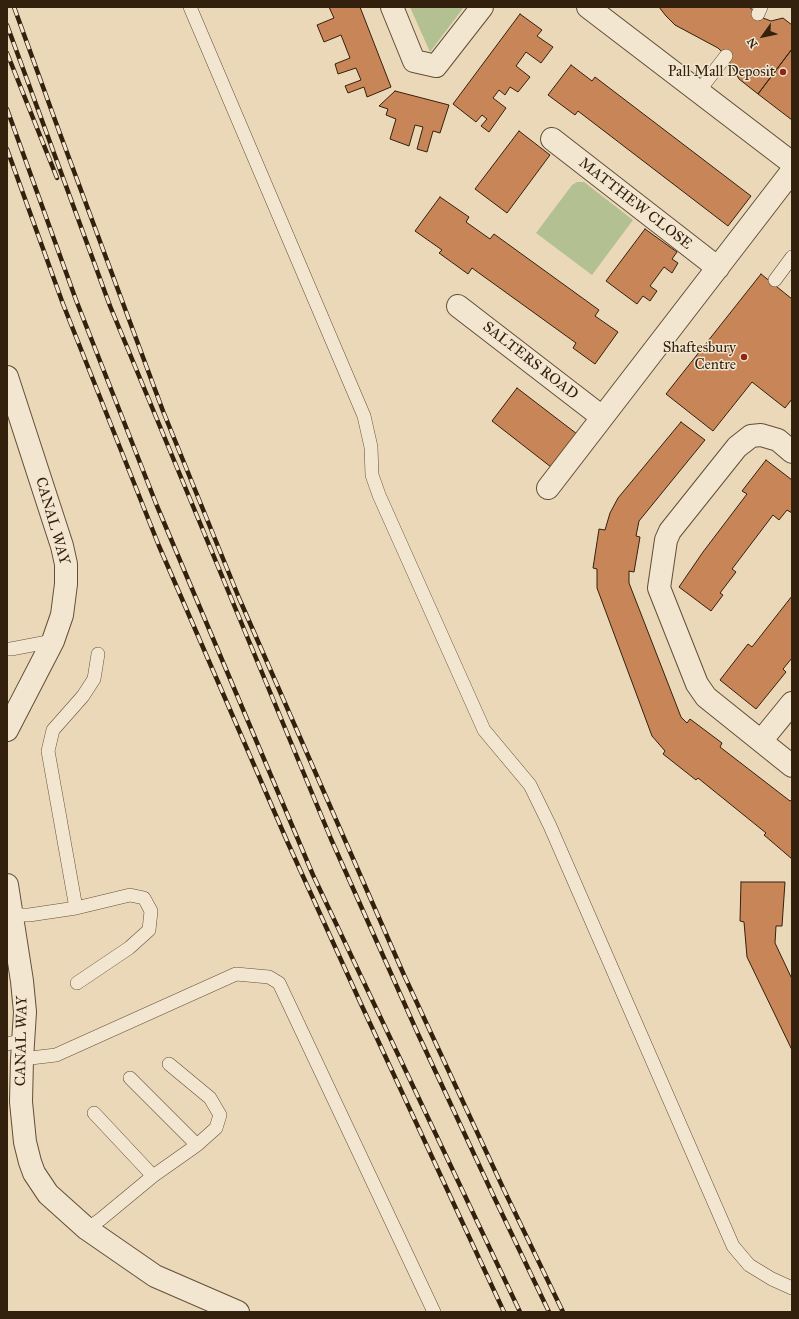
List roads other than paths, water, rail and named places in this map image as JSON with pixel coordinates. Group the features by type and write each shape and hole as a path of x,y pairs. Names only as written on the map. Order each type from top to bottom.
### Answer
{"street":[{"path":"392,7 414,61 436,66 482,7"},
{"path":"588,7 792,163"},
{"name":"MATTHEW CLOSE","path":"552,139 718,268"},
{"path":"548,488 792,171"},
{"name":"SALTERS ROAD","path":"458,306 602,417"},
{"name":"CANAL WAY","path":"7,377 62,546 66,564 66,584 62,615 53,641 8,726"},
{"path":"792,452 778,440 761,435 750,436 737,448 670,531 666,540 659,588 697,684 706,697 792,766"},
{"path":"761,741 792,703"},
{"name":"CANAL WAY","path":"7,885 22,981 25,1012 18,1047 21,1102 25,1142 34,1173 48,1194 87,1229 156,1276 238,1312"}],"lane":[{"path":"190,7 364,416 371,447 372,475 379,495 484,730 530,785 553,833 733,1246 749,1265 772,1279 792,1288"},
{"path":"699,91 726,56"},
{"path":"775,280 792,257"},
{"path":"7,649 53,641"},
{"path":"76,908 48,751 53,730 83,696 94,679 98,654"},
{"path":"12,915 29,915 76,908 130,896 144,898 151,911 149,930 129,948 77,983"},
{"path":"18,1047 56,1055 236,974 269,977 279,982 434,1312"},
{"path":"87,1229 153,1176 197,1145 216,1128 220,1115 210,1098 169,1064"},
{"path":"130,1078 197,1145"},
{"path":"94,1113 153,1176"}],"railway":[{"path":"14,7 163,411 239,598 404,975 504,1190 563,1312"},
{"path":"7,25 110,306 331,839 418,1034 549,1312"},
{"path":"7,53 57,178"},
{"path":"7,109 76,300 157,506 313,875 520,1312"},
{"path":"7,149 63,304 159,546 287,841 504,1312"}],"place":[{"name":"Pall Mall Deposit","path":"783,72"},
{"name":"Shaftesbury Centre","path":"744,357"}]}
